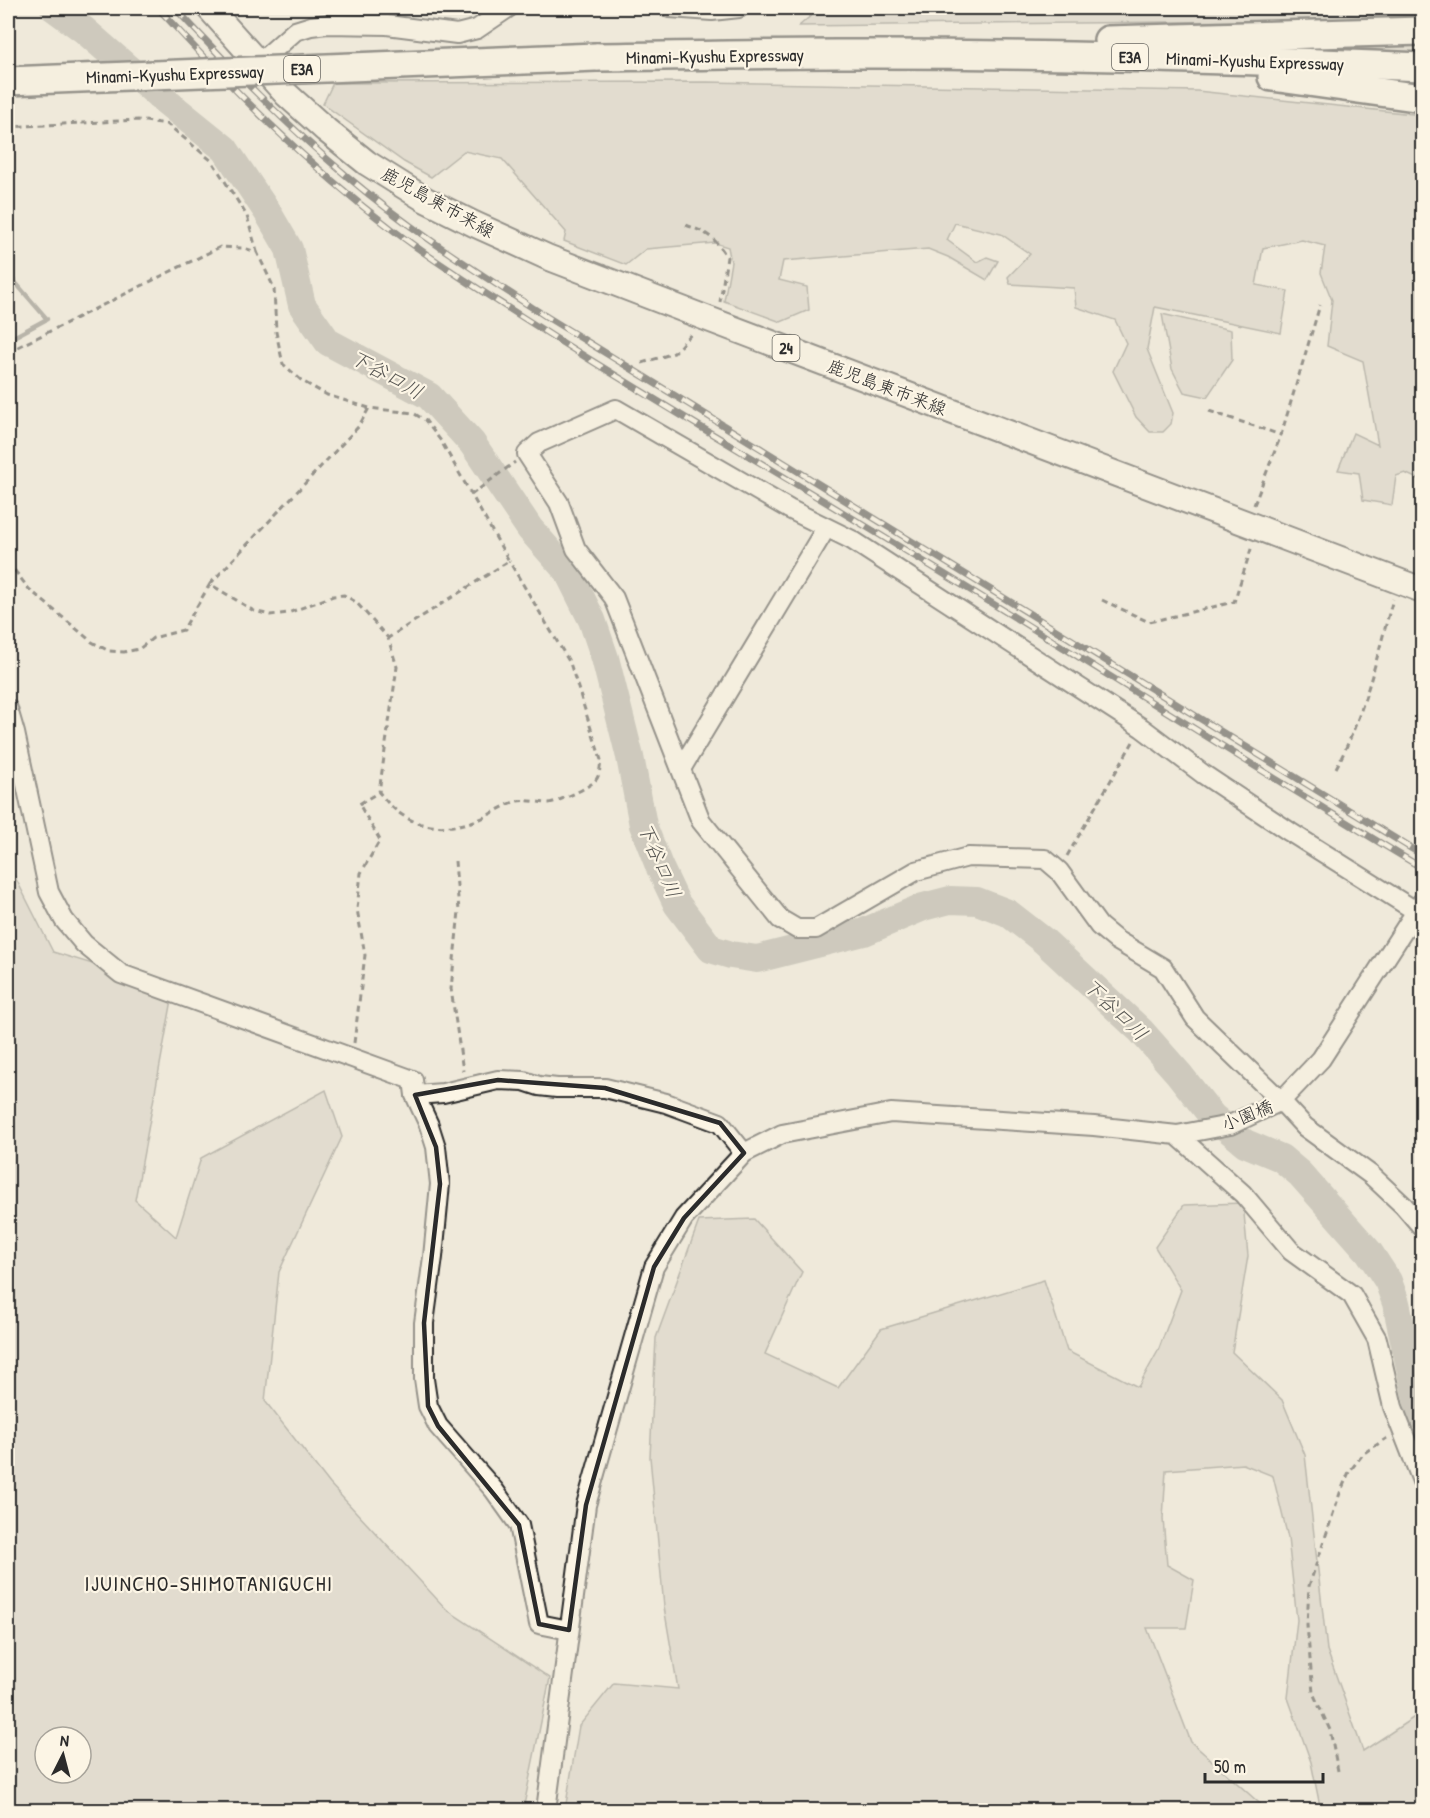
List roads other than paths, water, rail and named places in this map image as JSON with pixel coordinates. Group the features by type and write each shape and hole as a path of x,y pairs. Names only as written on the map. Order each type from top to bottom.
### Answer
{"highway":[{"path":"838,54 1162,38 1422,31"},
{"path":"838,54 973,66 1176,71 1264,76 1422,98"},
{"name":"Minami-Kyushu Expressway","path":"8,81 596,57 838,54 1153,57 1422,67"}],"main road":[{"name":"鹿児島東市来線","path":"209,8 286,94 367,163 426,200 474,224 547,256 709,319 1422,590"}],"street":[{"path":"258,64 296,32 311,26 387,25 457,34 477,29 508,8"},
{"path":"670,8 712,11 739,8"},
{"path":"1281,1101 1321,1059 1420,909 1203,774 1142,728 852,540 789,509 616,409 539,443 527,454 559,503 576,549 614,598 701,821 780,920 797,929 816,929 916,871 969,857 1045,860 1059,871 1099,926 1116,940 1163,968 1195,1018 1305,1127 1371,1175 1404,1206 1422,1227"},
{"path":"681,769 826,528"},
{"path":"8,709 49,892 64,921 84,944 120,974 413,1080 415,1095 436,1147 440,1184 424,1323 424,1379 428,1406 438,1426 494,1490 519,1525 539,1624 569,1630"},
{"path":"415,1095 443,1093 498,1080 524,1081 557,1088 605,1088 666,1103 720,1123 744,1153 684,1218 654,1268 586,1505 546,1810"},
{"name":"小園橋","path":"744,1153 782,1134 891,1113 1094,1126 1177,1135 1230,1125 1281,1101"},
{"path":"1177,1135 1243,1194 1291,1251 1352,1295 1377,1339 1393,1407 1422,1481"}],"waterway":[{"name":"下谷口川","path":"54,8 84,30 225,149 289,249 302,305 328,342 429,396 472,443 530,529 568,572 592,620 605,658 630,757 643,825 677,904 711,949 757,959 864,932 923,907 950,900 977,901 1008,913 1044,941 1141,1031 1212,1116 1245,1143 1281,1158 1300,1174 1369,1252 1388,1281 1396,1303 1422,1417"},
{"path":"8,274 47,319 8,340"}],"railway":[{"path":"158,8 241,96 300,152 361,205 434,259 603,367 1422,868"},
{"path":"175,8 259,95 325,157 396,215 445,250 547,317 1422,855"}],"district":[{"name":"IJUINCHO-SHIMOTANIGUCHI","path":"209,1583"}]}
